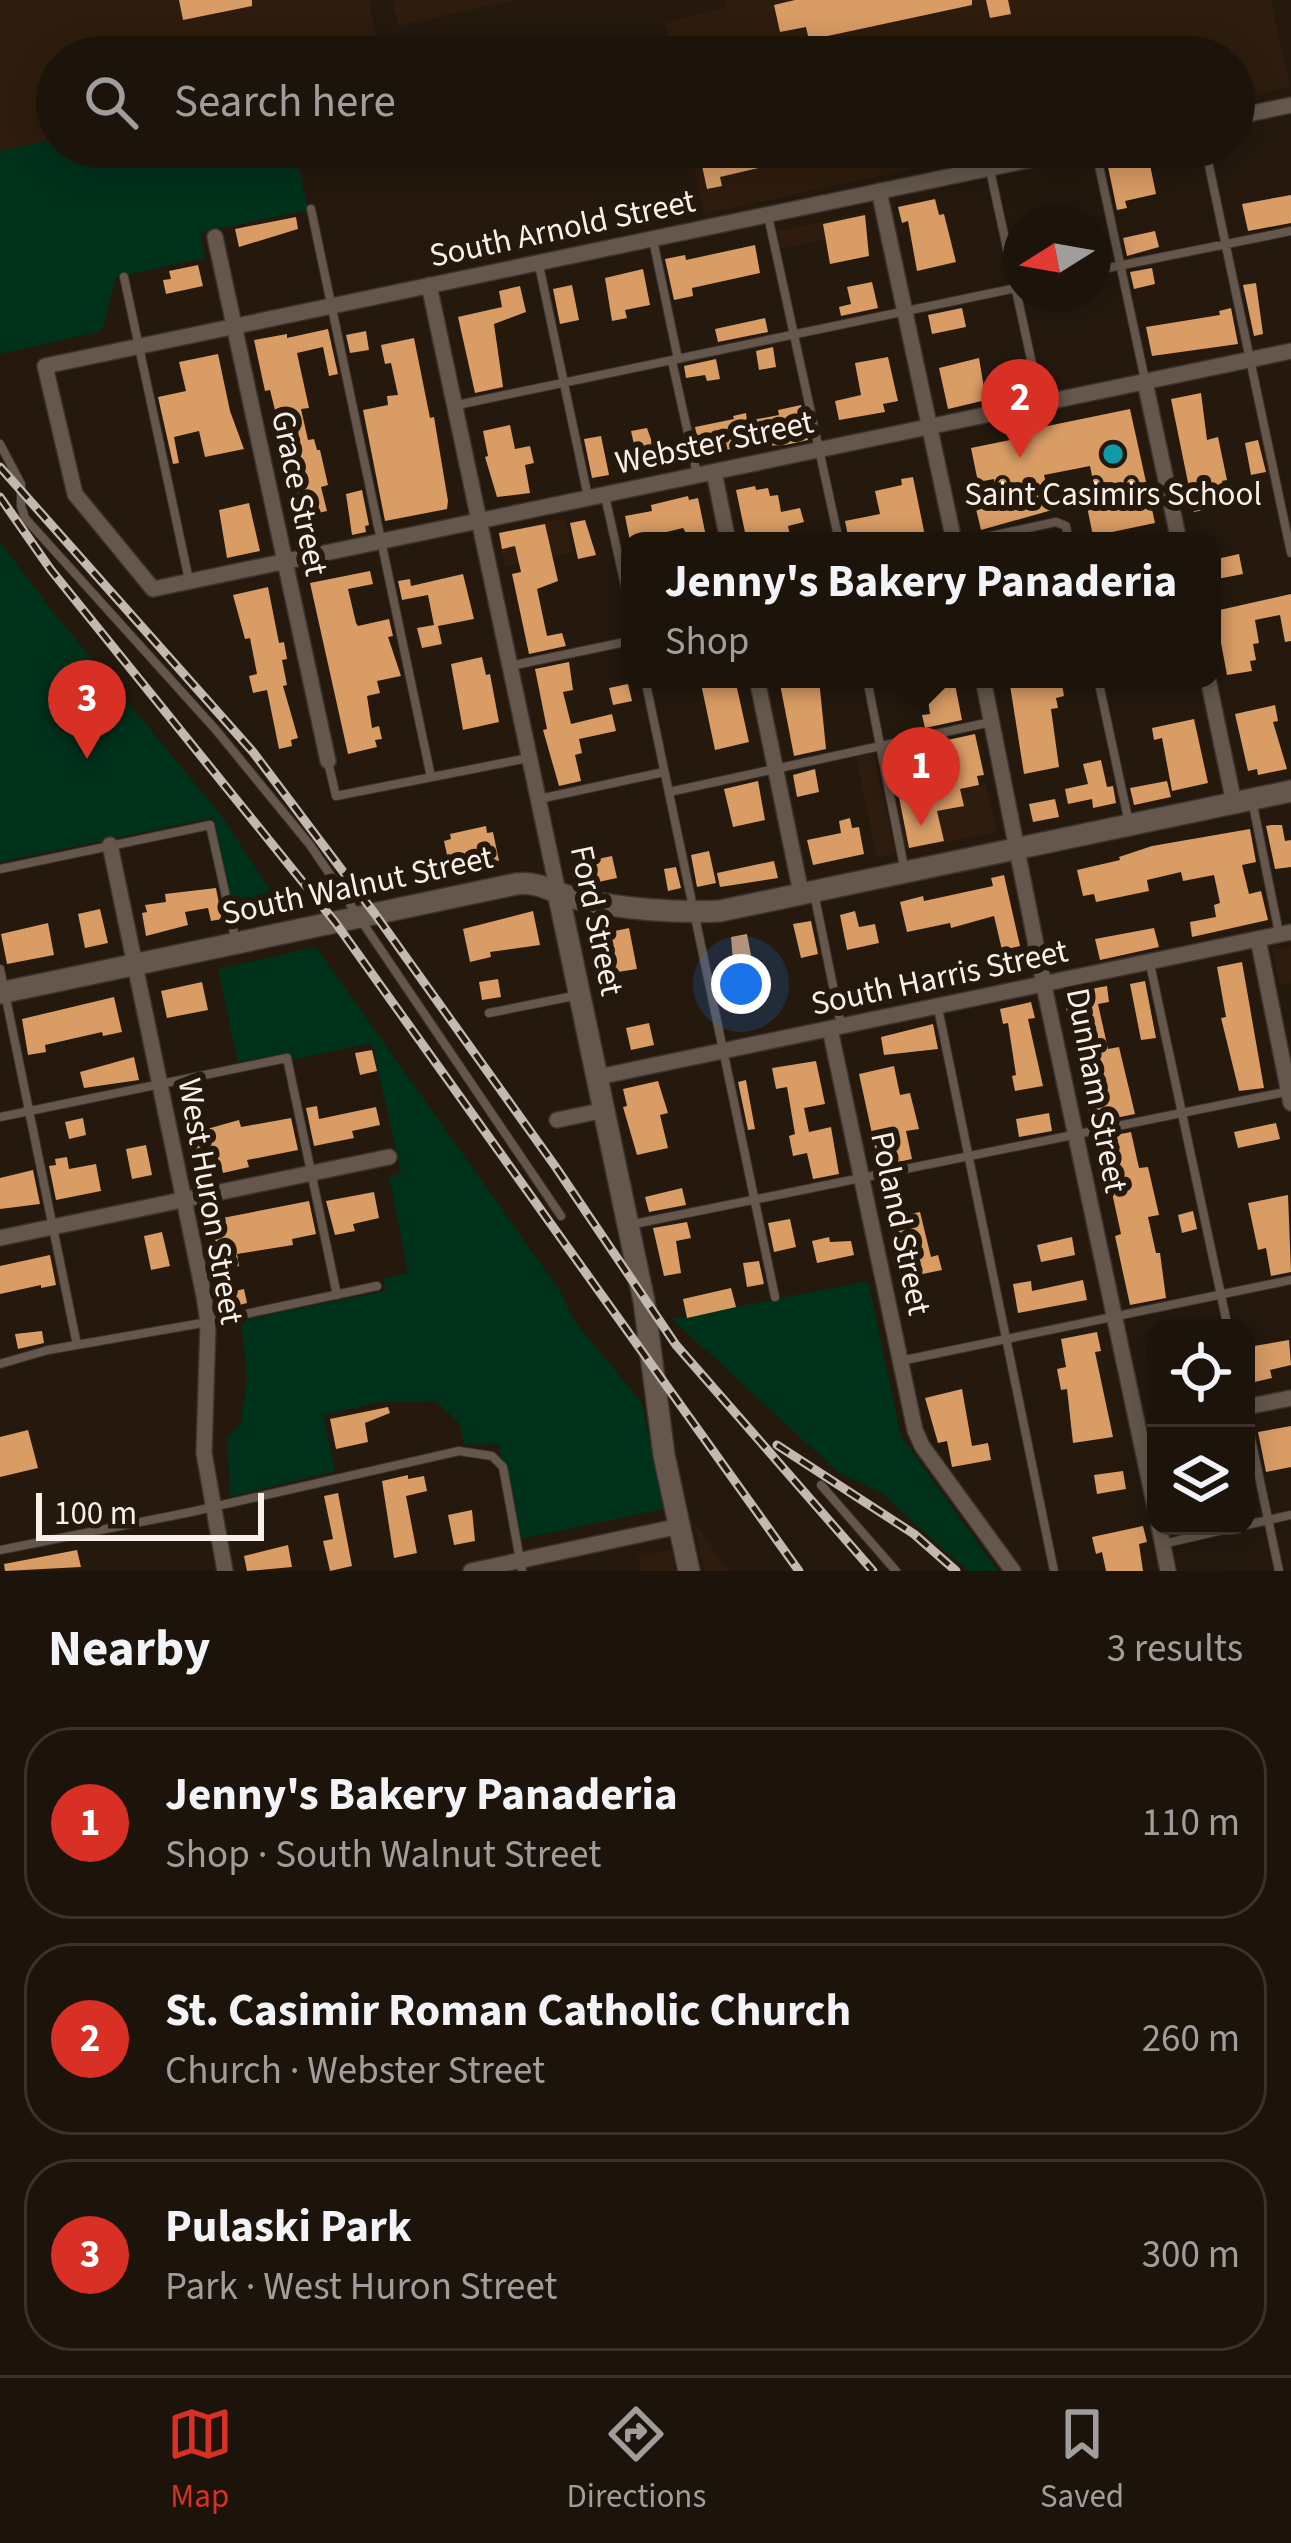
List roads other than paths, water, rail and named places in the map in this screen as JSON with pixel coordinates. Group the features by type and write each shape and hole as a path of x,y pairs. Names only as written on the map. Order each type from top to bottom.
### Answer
{"street":[{"path":"1255,113 1291,105"},
{"name":"South Arnold Street","path":"149,586 75,494 45,366 989,168"},
{"path":"879,191 952,532"},
{"name":"Grace Street","path":"215,237 328,761"},
{"name":"Ford Street","path":"429,285 644,1301 664,1455 689,1571"},
{"name":"Webster Street","path":"149,586 189,582 1291,351"},
{"path":"1145,382 1177,532"},
{"path":"706,474 725,532"},
{"path":"759,688 807,891"},
{"name":"Dunham Street","path":"985,688 1075,1135 1115,1317 1147,1428"},
{"path":"1211,688 1243,802"},
{"name":"South Walnut Street","path":"2,993 538,881 577,899 720,911 1291,791"},
{"name":"West Huron Street","path":"110,845 208,1322 204,1453 225,1571"},
{"name":"South Harris Street","path":"598,1077 1285,933"},
{"path":"1258,939 1290,1095"},
{"name":"Poland Street","path":"835,1028 861,1179 915,1430 1013,1571"},
{"path":"557,1120 605,1110"},
{"path":"0,1238 389,1157"},
{"path":"1255,1408 1291,1397"},
{"path":"471,1571 521,1566 680,1526"},
{"path":"1160,1535 1168,1571"}],"lane":[{"path":"989,168 1003,225"},
{"path":"1098,168 1145,382"},
{"path":"1210,168 1291,553"},
{"path":"311,209 431,777"},
{"path":"768,214 837,532"},
{"path":"1111,268 1291,231"},
{"path":"653,240 675,360 706,474"},
{"path":"539,263 565,382 621,577"},
{"path":"124,277 189,582"},
{"path":"455,406 1003,290"},
{"path":"1023,312 1040,404"},
{"path":"0,444 21,484 25,518 216,730 310,844 561,1216"},
{"path":"1009,532 1056,522 1066,526 1067,532"},
{"path":"510,666 621,643"},
{"path":"647,688 775,1298"},
{"path":"869,688 905,872"},
{"path":"1100,688 1129,825"},
{"path":"669,792 993,722"},
{"path":"328,761 336,796 530,758"},
{"path":"538,799 664,772"},
{"path":"1243,802 1285,933"},
{"path":"0,869 210,824 236,943"},
{"path":"807,891 835,1028"},
{"path":"1149,963 1226,1319"},
{"path":"0,968 77,1345"},
{"path":"489,1013 580,995"},
{"path":"938,1006 1054,1571"},
{"path":"0,1118 287,1058 338,1295"},
{"path":"628,1225 1180,1111 1290,1095"},
{"path":"900,1361 1291,1280"},
{"path":"0,1364 377,1286"},
{"path":"1249,1427 1279,1571"},
{"path":"0,1550 459,1450 481,1452 502,1467 521,1566"},
{"path":"821,1485 896,1571"},
{"path":"1255,1523 1291,1515"},
{"path":"1162,1544 1200,1535"}],"railway":[{"path":"0,467 253,752 555,1166 676,1345 873,1571"},
{"path":"0,497 51,570 335,922 799,1571"},
{"path":"777,1445 914,1534 956,1571"}],"place":[{"name":"Saint Casimirs School","path":"1113,454"},
{"name":"St. Casimir Roman Catholic Church","path":"1020,458"},
{"name":"Pulaski Park","path":"87,759"},
{"name":"Jenny's Bakery Panaderia","path":"921,826"}]}
